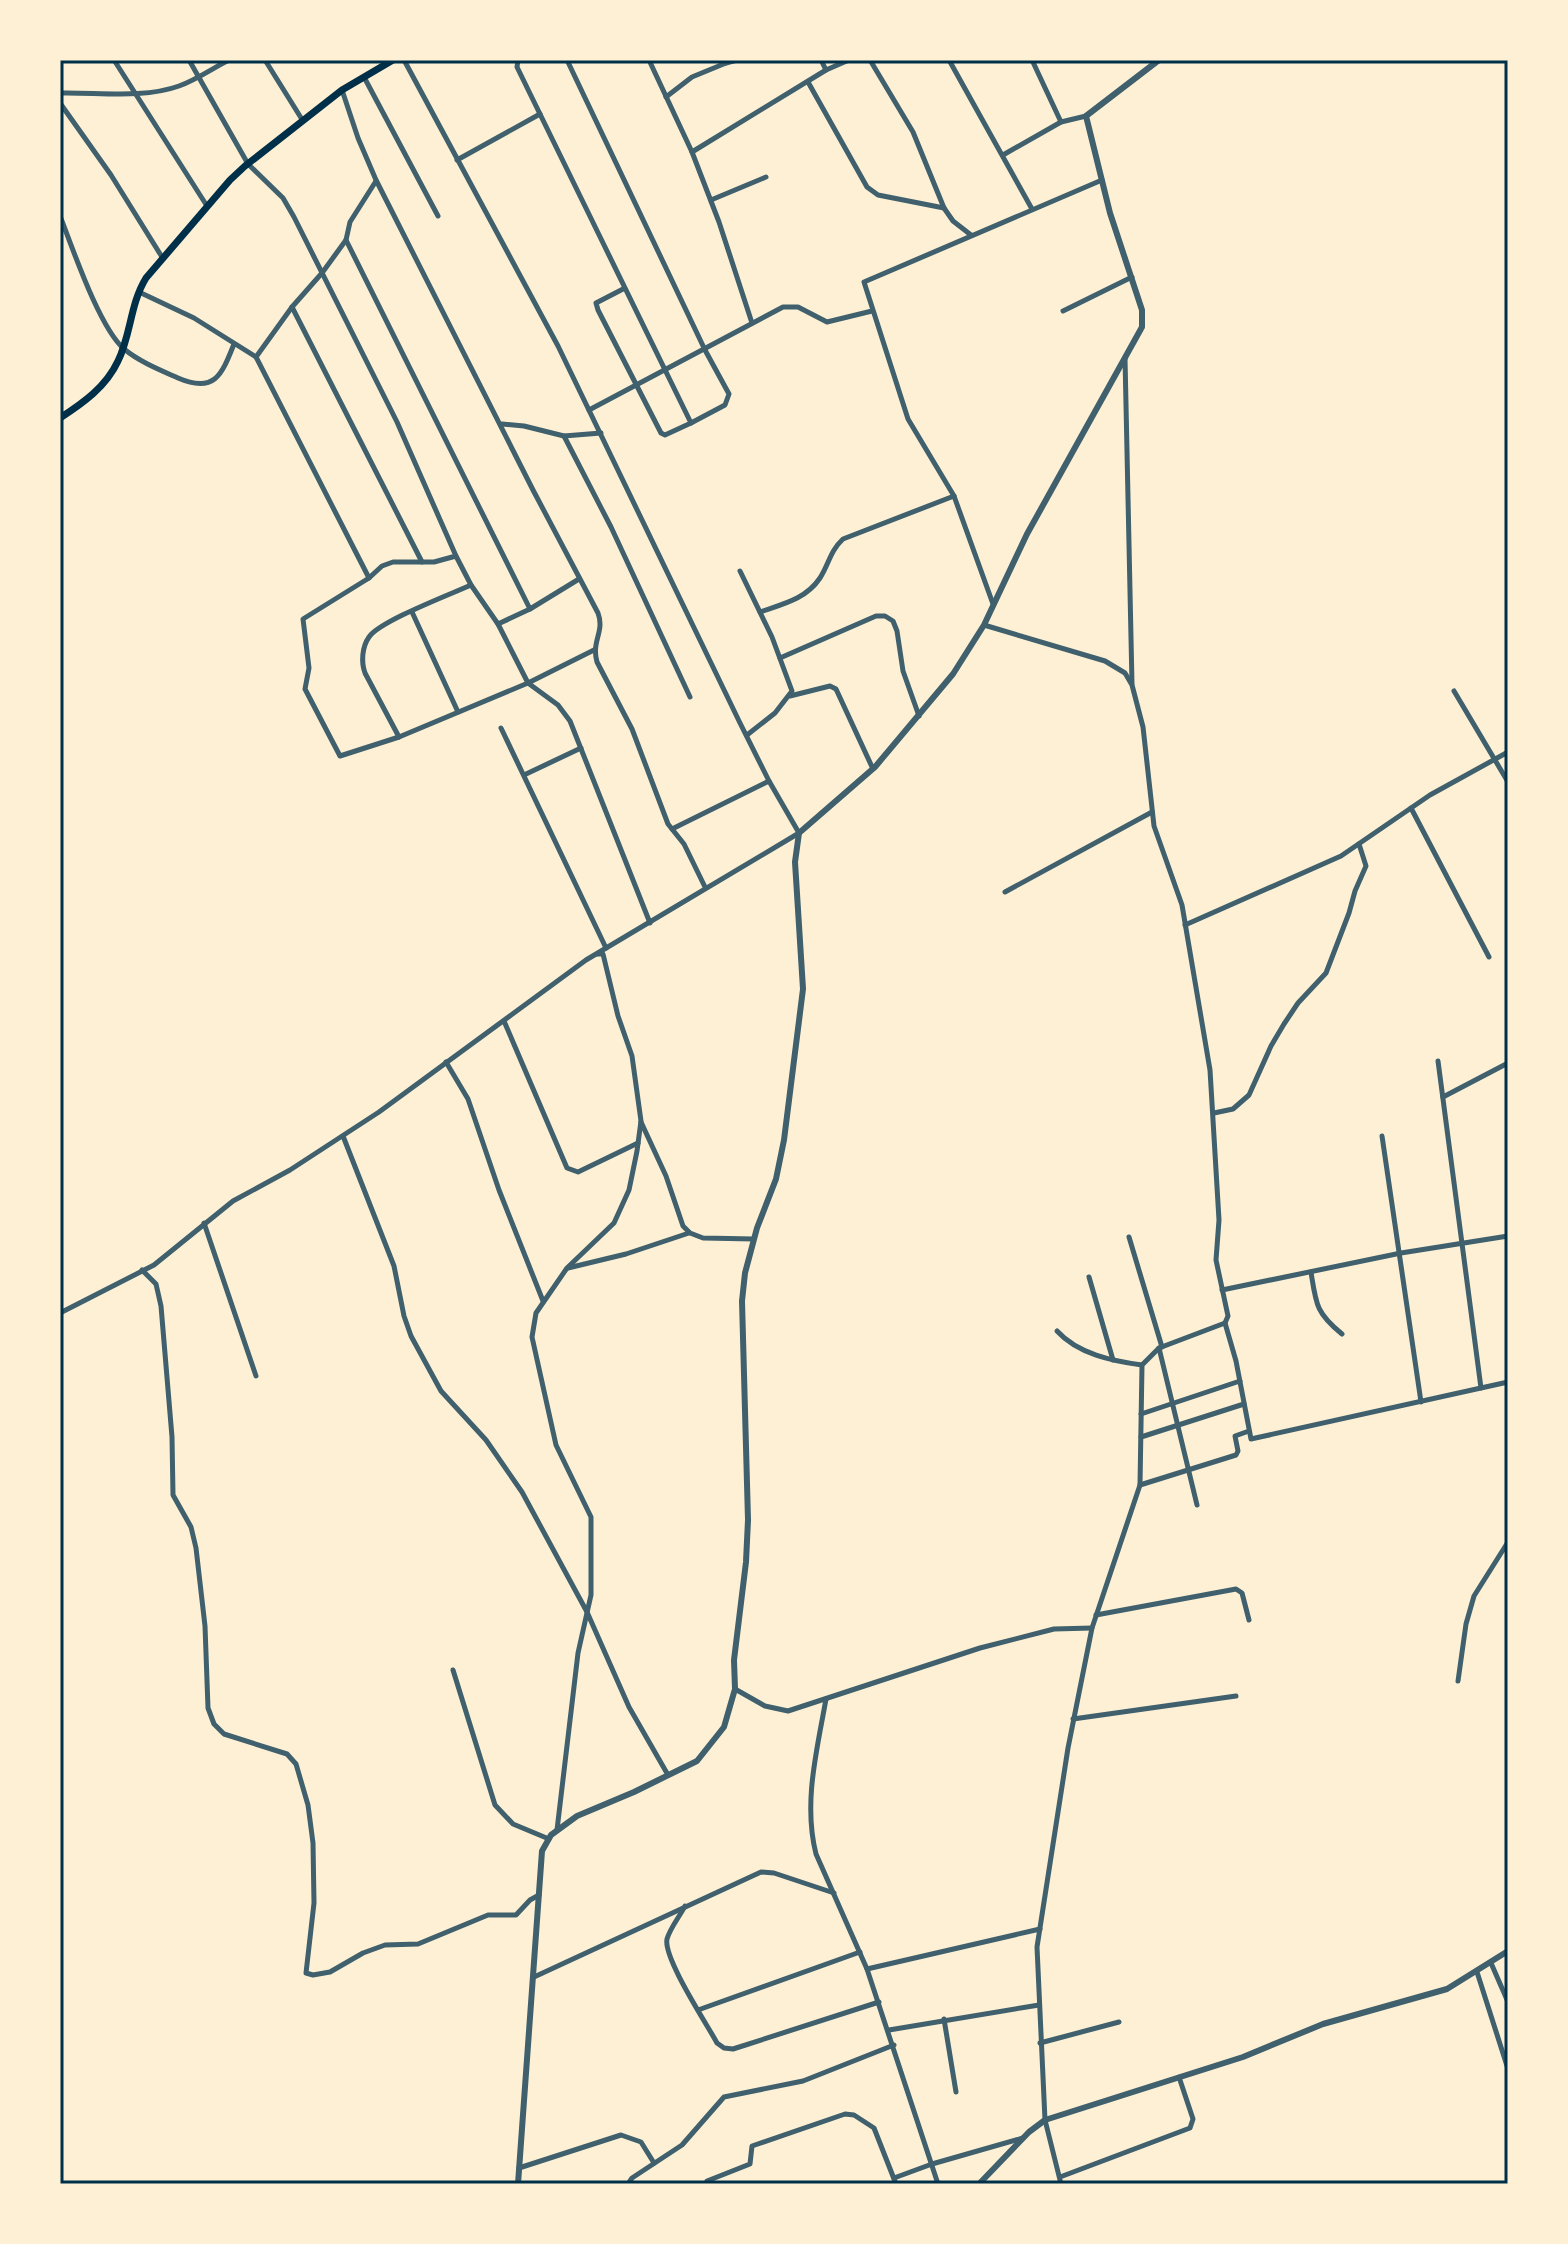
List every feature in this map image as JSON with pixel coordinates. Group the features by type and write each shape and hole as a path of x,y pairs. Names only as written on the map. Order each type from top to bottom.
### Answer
{"main road":[{"path":"60,418 98,390 119,359 138,291 162,257 207,206 248,164 342,90 393,60"}],"street":[{"path":"114,60 207,206"},
{"path":"189,60 248,164 283,198 397,422 471,585 498,624 528,683 566,713 650,923"},
{"path":"60,93 133,93 173,88 229,60"},
{"path":"265,60 303,121"},
{"path":"404,60 558,346 769,781 799,833 795,862 803,989 784,1140 776,1179 745,1273 742,1301 748,1520 734,1660 735,1689 724,1727 697,1761 577,1816 557,1830 542,1851 518,2184"},
{"path":"518,60 517,67 691,423"},
{"path":"567,60 729,394 725,405 665,435 661,433 596,303 625,288"},
{"path":"649,60 711,200 752,323"},
{"path":"666,97 692,77 737,60"},
{"path":"821,60 826,70"},
{"path":"692,152 826,70 849,60"},
{"path":"870,60 913,132 944,208 953,221 971,235"},
{"path":"949,60 1032,209"},
{"path":"1032,60 1061,122"},
{"path":"1003,155 1061,122 1086,116 1159,60"},
{"path":"364,77 438,216"},
{"path":"808,82 867,187 878,195 944,208"},
{"path":"342,90 376,180 602,623 594,650 632,729 672,829 684,844 705,887"},
{"path":"60,103 111,175 162,257"},
{"path":"457,160 540,114"},
{"path":"60,1313 154,1265 233,1201 343,1136 597,954 799,833 873,769 919,716 953,674 984,625 1027,534 1142,327 1142,310 1086,116"},
{"path":"711,200 766,177"},
{"path":"256,357 346,240 350,222 376,180"},
{"path":"994,605 954,496 908,419 864,287 867,280 1102,180"},
{"path":"60,216 105,322 122,347 161,371 199,385 219,377 234,344"},
{"path":"346,240 530,609"},
{"path":"1063,311 1132,277"},
{"path":"138,291 194,318 256,357 369,578"},
{"path":"292,307 422,563"},
{"path":"589,410 776,310 798,307 827,322 872,311"},
{"path":"1125,356 1132,685 1143,727 1152,812 1162,851 1182,905 1210,1070 1219,1220 1216,1260 1228,1316 1225,1323 1251,1439 1508,1382"},
{"path":"501,424 564,436 601,433"},
{"path":"564,436 611,527 690,697"},
{"path":"760,612 802,597 810,590 821,576 832,549 843,539 954,496"},
{"path":"456,556 422,563 393,562 382,566 369,578 303,619 309,668 305,689 340,756 399,737 528,683 594,650"},
{"path":"740,571 791,685 789,697"},
{"path":"498,624 530,609 579,579"},
{"path":"399,737 365,673 363,657 370,635 378,628 471,585"},
{"path":"412,612 458,712"},
{"path":"780,658 876,616 885,616 893,621 897,631 903,671 919,716"},
{"path":"984,625 1105,661 1125,673 1132,685"},
{"path":"747,735 768,720 789,697 830,686 836,689 873,769"},
{"path":"1454,691 1508,782"},
{"path":"501,728 606,948"},
{"path":"524,776 581,748"},
{"path":"1185,925 1341,856 1411,808 1508,752"},
{"path":"672,829 769,781"},
{"path":"1411,808 1489,957"},
{"path":"1005,892 1152,812"},
{"path":"1214,1113 1233,1109 1249,1095 1284,1024 1298,1003 1326,973 1366,866 1359,844"},
{"path":"557,1830 568,1726 591,1595 591,1517 556,1445 532,1337 536,1313 567,1268 614,1223 629,1190 641,1121 632,1056 618,1016 608,967 603,954 597,954"},
{"path":"504,1021 567,1168 578,1172 638,1143"},
{"path":"1438,1061 1481,1388"},
{"path":"446,1062 468,1099 499,1190 544,1302"},
{"path":"1443,1097 1508,1063"},
{"path":"641,1121 666,1176 683,1226 690,1233 703,1238 754,1239"},
{"path":"343,1136 394,1266 411,1336 441,1391 506,1465 587,1612 629,1707 668,1775"},
{"path":"1382,1136 1421,1402"},
{"path":"204,1223 256,1376"},
{"path":"567,1268 626,1254 690,1233"},
{"path":"1222,1290 1401,1253 1508,1236"},
{"path":"1129,1237 1161,1348 1197,1505"},
{"path":"142,1270 156,1284 161,1306 173,1449 173,1495 191,1527 196,1548 205,1626 208,1708 214,1724 224,1734 287,1754 296,1764 308,1805 313,1843 314,1903 306,1973 330,1972 363,1953 385,1945 418,1944 488,1915 516,1915 530,1900 541,1894"},
{"path":"1311,1272 1316,1306 1323,1318 1342,1334"},
{"path":"1089,1277 1113,1360"},
{"path":"1061,2184 1045,2120 1037,1947 1073,1719 1092,1628 1140,1485 1142,1365 1161,1348 1225,1323"},
{"path":"1057,1331 1078,1348 1113,1360 1142,1365"},
{"path":"1141,1414 1240,1381"},
{"path":"1141,1437 1244,1404"},
{"path":"1140,1485 1236,1455 1235,1436 1249,1431"},
{"path":"1458,1681 1466,1624 1474,1596 1508,1542"},
{"path":"1096,1615 1236,1589 1242,1593 1249,1620"},
{"path":"735,1689 765,1706 788,1711 980,1648 1054,1629 1092,1628"},
{"path":"453,1670 495,1805 513,1824 549,1839"},
{"path":"1073,1719 1236,1696"},
{"path":"826,1699 812,1779 811,1835 816,1854 867,1969 938,2184"},
{"path":"534,1977 761,1872 774,1873 834,1893"},
{"path":"686,1905 667,1937 667,1946 683,1985 717,2043 724,2048 733,2049 879,2002"},
{"path":"867,1969 1040,1929"},
{"path":"979,2184 1045,2120 1243,2057 1323,2024 1447,1989 1508,1951"},
{"path":"698,2010 860,1952"},
{"path":"1491,1963 1508,2002"},
{"path":"1477,1972 1508,2069"},
{"path":"889,2030 1039,2005"},
{"path":"944,2019 956,2092"},
{"path":"1040,2043 1119,2022"},
{"path":"628,2184 682,2145 724,2097 803,2081 894,2045"},
{"path":"1060,2177 1190,2128 1193,2119 1179,2076"},
{"path":"707,2181 750,2164 752,2146 845,2114 866,2121 874,2128 895,2181 932,2164 1024,2138"},
{"path":"519,2168 621,2135 641,2142 654,2163"}]}
